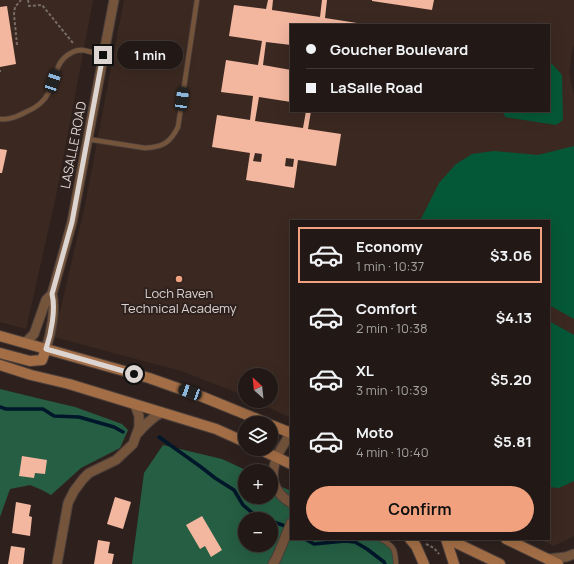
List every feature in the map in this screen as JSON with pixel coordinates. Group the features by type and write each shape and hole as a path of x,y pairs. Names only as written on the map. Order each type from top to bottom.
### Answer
{"main road":[{"path":"0,336 149,378 203,397 250,416"},
{"path":"0,353 33,361 42,360 46,349"},
{"path":"0,365 31,375 69,384 216,429 238,439"},
{"path":"278,428 290,433"},
{"path":"277,457 290,464"},
{"path":"411,540 416,546 424,564"},
{"path":"447,540 454,564"},
{"path":"449,540 500,564"},
{"path":"508,540 558,564"}],"street":[{"name":"LASALLE ROAD","path":"25,343 34,334 46,300 52,294 72,222 114,0"},
{"name":"LASALLE ROAD","path":"46,349 49,339 54,302 52,294"},
{"path":"57,564 68,503 74,491 89,473 116,460 132,444 139,427 139,416 134,405"},
{"path":"136,435 145,425 161,413"},
{"path":"290,435 277,457 273,474 276,488 284,499 290,502"},
{"path":"273,564 289,528"},
{"path":"547,559 566,557 574,554"}],"lane":[{"path":"87,139 145,148 165,144 173,137 178,127 197,0"},
{"path":"0,119 16,117 41,104 49,92 59,63 65,56 75,51 83,50 103,55"},
{"path":"384,540 392,545 395,552 396,564"}],"path":[{"path":"17,45 14,14 16,7 21,0"},
{"path":"28,0 29,6 42,5 74,44"},
{"path":"425,543 434,548 441,556"}],"shaded area":[{"path":"0,0 93,0 56,196 26,329 0,322"},
{"name":"Loch Raven Technical Academy","path":"124,0 574,0 574,44 569,74 574,95 574,536 554,546 542,540 550,540 550,220 290,220 290,418 270,408 278,408 278,368 238,368 238,394 181,371 54,337 85,205"}],"green space":[{"path":"550,63 552,64 562,75 563,120 556,125 505,117 503,112 550,112"},
{"path":"574,146 574,319 550,306 550,220 420,220 439,183 456,164 472,154 494,151 538,155"},
{"path":"550,322 574,335 574,481 559,488 550,487"},
{"path":"0,389 75,407 122,424 128,430 120,448 81,468 51,495 30,485 10,489 0,517"},
{"path":"163,445 222,459 238,466 238,504 278,504 278,485 290,491 290,540 386,540 399,564 132,564 144,473"}],"building":[{"path":"268,0 273,0 272,10 320,17 322,0 327,0 325,18 357,23 290,24 290,45 266,42 263,65 290,70 290,102 259,97 255,121 303,128 306,112 311,112 308,129 341,134 336,166 298,160 294,188 246,180 250,153 212,147 217,115 250,120 253,96 221,92 226,60 258,65 262,41 229,36 234,5 266,9","holes":["255,153 262,154 261,162 253,161","286,158 294,159 293,167 285,166"]},
{"path":"372,0 434,0 432,10"},
{"path":"7,6 16,64 0,67 0,7"},
{"path":"0,149 7,150 2,173 0,173"},
{"path":"22,456 47,460 45,474 35,473 34,478 19,476"},
{"path":"115,497 131,502 123,529 107,524"},
{"path":"16,502 31,505 29,516 32,517 30,536 12,533"},
{"path":"202,516 222,550 211,557 205,546 200,549 186,525"},
{"path":"98,540 110,542 108,553 114,554 112,564 94,564"},
{"path":"11,546 25,548 23,564 8,564"}],"waterway":[{"path":"0,407 6,409 43,409 54,416 79,417 114,427 123,432"},
{"path":"159,437 234,490 243,505 251,512"},
{"path":"278,524 288,529"},
{"path":"307,540 314,544 345,541 355,542 367,549 385,564"}],"place":[{"name":"Loch Raven Technical Academy","path":"179,279"}],"route":[{"path":"103,55 72,222 52,294 54,302 49,339 46,349 134,374"}]}
